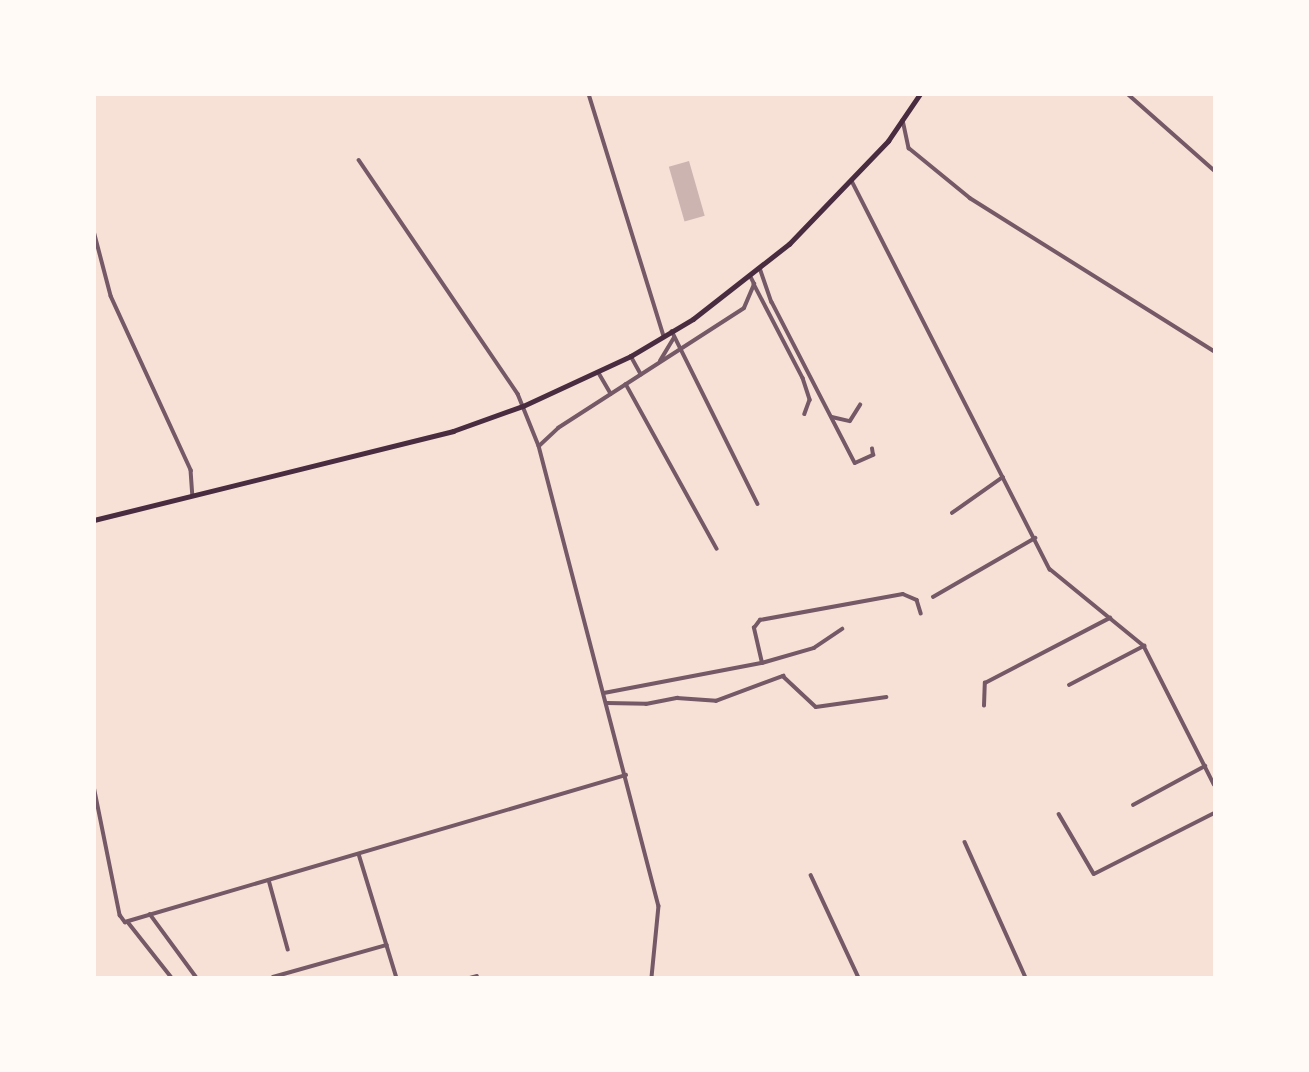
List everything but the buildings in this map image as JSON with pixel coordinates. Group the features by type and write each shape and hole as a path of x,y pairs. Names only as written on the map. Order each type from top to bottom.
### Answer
{"main road":[{"path":"94,520 453,430 523,407 631,356 664,337 760,268 852,181 903,120 920,94"}],"street":[{"path":"589,94 664,337"},
{"path":"1128,94 1214,170"},
{"path":"903,120 909,148 970,198 1214,351"},
{"path":"359,160 523,407 539,446 659,906 652,978"},
{"path":"852,181 1055,575 1144,646 1214,784"},
{"path":"94,231 111,296 191,470 193,496"},
{"path":"760,268 855,463 873,455 872,449"},
{"path":"750,276 803,378 810,400 805,414"},
{"path":"539,446 611,394 744,308 754,284"},
{"path":"672,331 758,504"},
{"path":"659,363 675,337"},
{"path":"631,356 641,374"},
{"path":"598,373 611,394"},
{"path":"626,384 717,549"},
{"path":"830,416 850,421 860,405"},
{"path":"952,513 1003,477"},
{"path":"933,597 1035,538"},
{"path":"762,663 754,628 760,620 903,594 917,600 920,613"},
{"path":"984,706 985,683 1110,618"},
{"path":"604,693 762,663 814,648 842,629"},
{"path":"1069,685 1144,646"},
{"path":"607,703 646,704 677,698 716,701 783,676 817,707 886,697"},
{"path":"1133,805 1205,766"},
{"path":"128,922 626,775"},
{"path":"94,786 120,915 172,978"},
{"path":"1059,814 1094,874 1214,813"},
{"path":"965,842 1026,978"},
{"path":"359,854 397,978"},
{"path":"811,875 859,978"},
{"path":"268,880 289,949"},
{"path":"150,914 197,978"},
{"path":"273,978 387,944"},
{"path":"470,978 477,976"}]}
